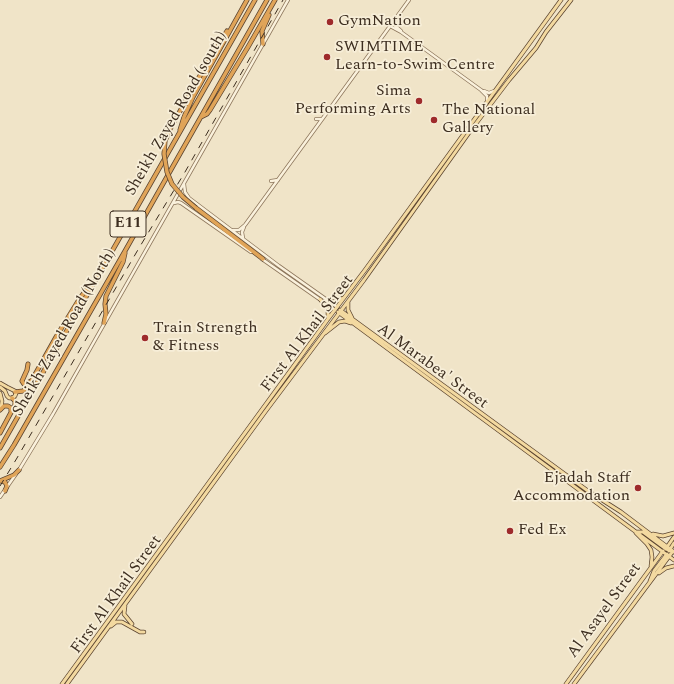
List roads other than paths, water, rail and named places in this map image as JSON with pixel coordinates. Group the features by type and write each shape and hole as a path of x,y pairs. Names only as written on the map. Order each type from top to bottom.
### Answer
{"highway":[{"path":"179,135 186,113 200,85 247,0"},
{"name":"Sheikh Zayed Road (south)","path":"0,448 255,0"},
{"name":"Sheikh Zayed Road (North)","path":"0,467 125,251 267,0"},
{"path":"200,118 210,110 276,0"},
{"path":"263,44 262,29 276,0"},
{"path":"233,24 222,38 170,129 165,141 164,154 167,172 172,184 183,197 263,260"},
{"path":"104,323 106,314 106,296 123,262 125,251"},
{"path":"15,392 25,390 28,387 80,298 95,282"},
{"path":"28,364 28,370 22,382 27,384 33,378"},
{"path":"0,433 15,404 15,400 12,398"},
{"path":"0,410 4,406 8,406 11,408 11,412"},
{"path":"0,481 14,475 19,470"},
{"path":"0,481 5,482 5,491"}],"main road":[{"name":"First Al Khail Street","path":"62,684 562,0"},
{"name":"First Al Khail Street","path":"67,684 471,131 509,80 536,48 570,0"},
{"path":"329,301 336,302 345,298"},
{"path":"320,299 328,311 328,319"},
{"path":"348,301 348,310 353,319"},
{"name":"Al Marabea' Street","path":"336,309 354,324 636,532 669,551"},
{"name":"Al Marabea' Street","path":"340,312 353,319 588,491 647,531 669,551 674,560"},
{"path":"324,334 339,322 345,321 354,324"},
{"path":"0,383 13,390 15,392 15,396 12,398 8,397 5,391 0,387"},
{"path":"0,393 2,401 0,410"},
{"path":"647,531 654,535 661,536 668,536 674,533"},
{"path":"636,532 651,550 652,560 649,570"},
{"name":"Al Asayel Street","path":"574,684 650,583 669,551 674,537"},
{"path":"669,551 674,543"},
{"name":"Al Asayel Street","path":"566,684 649,570 669,551"},
{"path":"650,583 661,571 674,566"},
{"path":"125,604 124,614 132,624"},
{"path":"107,630 115,623 122,622 140,632 144,632"}],"street":[{"path":"0,497 19,470 53,414 288,0"},
{"path":"245,239 242,231 245,225 348,81 409,0"},
{"path":"391,24 481,90 487,96 487,102"},
{"path":"481,90 487,93 495,91"},
{"path":"316,119 322,119"},
{"path":"271,181 278,180"},
{"path":"172,205 178,202 183,204 182,200 184,198 189,198 185,192 184,183"},
{"name":"Al Marabea' Street","path":"189,198 279,266 329,301 336,309"},
{"name":"Al Marabea' Street","path":"183,204 233,240 336,309"},
{"path":"232,230 239,230 245,225"}],"railway":[{"path":"0,486 185,172 283,0"}],"place":[{"name":"GymNation","path":"330,22"},
{"name":"SWIMTIME Learn-to-Swim Centre","path":"327,57"},
{"name":"Sima Performing Arts","path":"419,101"},
{"name":"The National Gallery","path":"434,120"},
{"name":"Train Strength & Fitness","path":"145,338"},
{"name":"Ejadah Staff Accommodation","path":"638,488"},
{"name":"Fed Ex","path":"510,531"}]}
